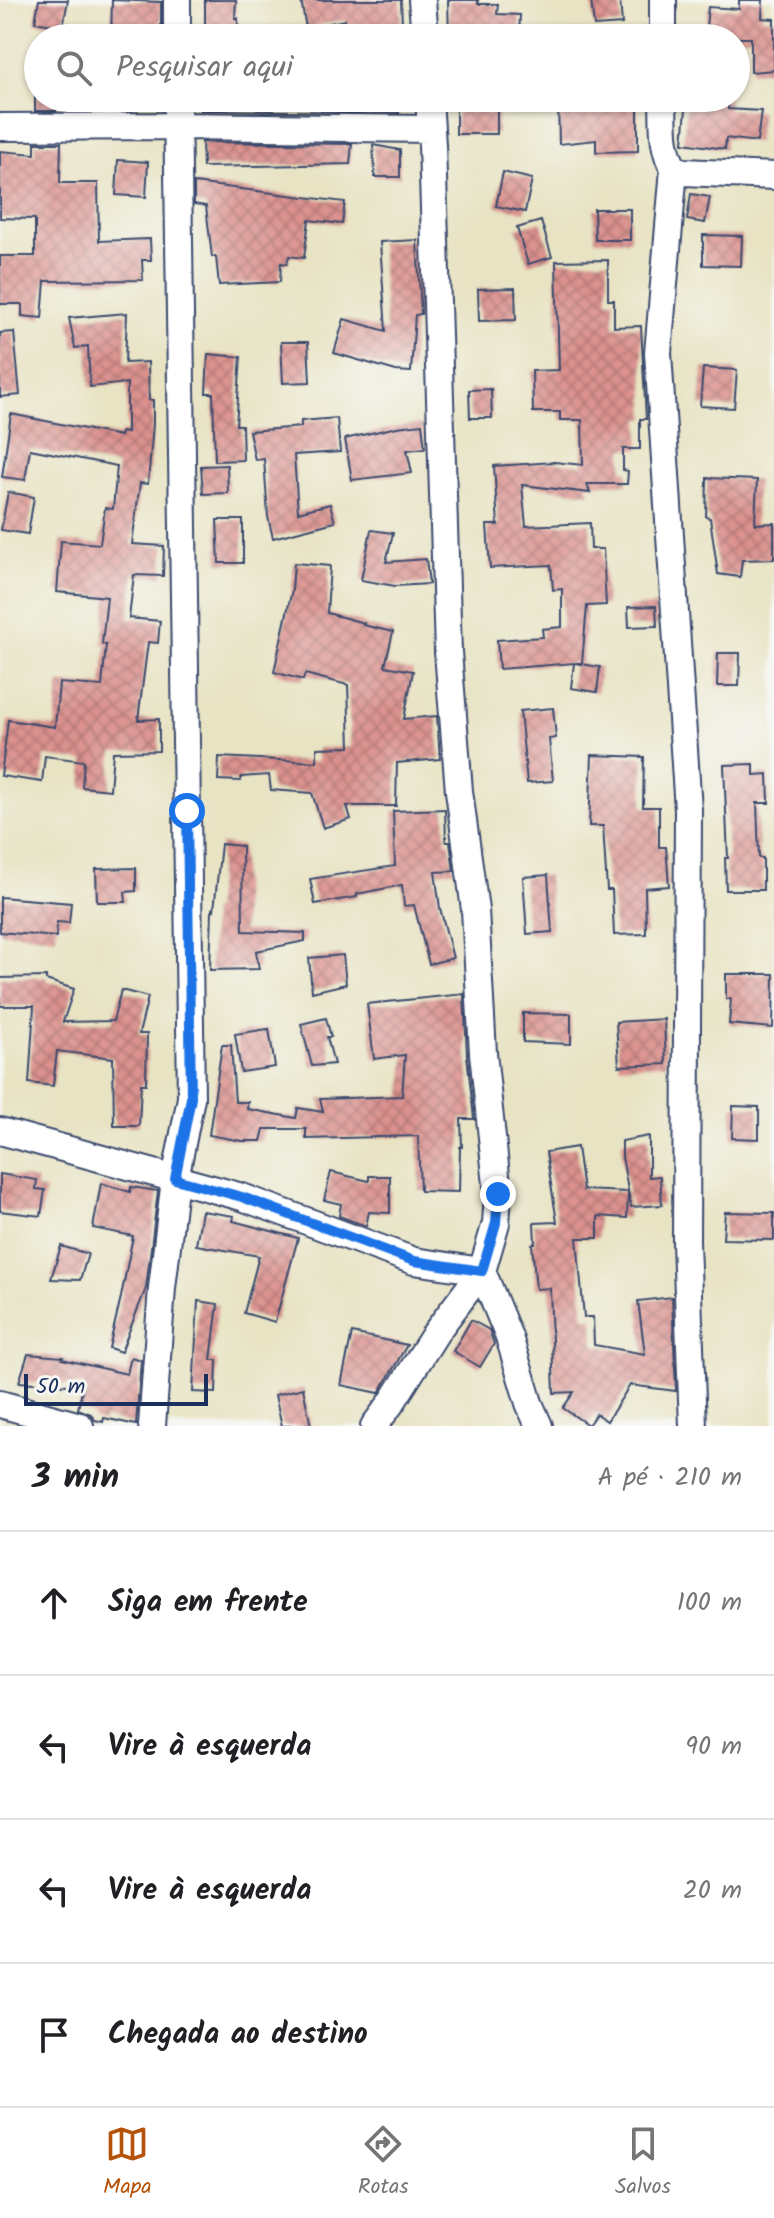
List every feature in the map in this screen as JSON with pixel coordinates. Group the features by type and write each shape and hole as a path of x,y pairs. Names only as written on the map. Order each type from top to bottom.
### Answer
{"street":[{"path":"177,0 177,24"},
{"path":"422,0 424,24"},
{"path":"663,0 663,24"},
{"path":"152,1426 162,1288 175,1179 191,1098 177,112"},
{"path":"374,1426 437,1331 482,1271 496,1223 498,1194 483,1053 475,910 459,791 448,652 430,112"},
{"path":"663,112 664,146 674,169 658,353 688,810 686,1242 693,1426"},
{"path":"0,127 431,129"},
{"path":"674,169 774,176"},
{"path":"0,1131 242,1197 414,1261 482,1271"},
{"path":"482,1271 509,1337 539,1426"},
{"path":"0,1404 80,1426"}],"building":[{"path":"39,0 68,0 64,24 35,22"},
{"path":"112,0 161,2 161,24 111,24"},
{"path":"205,0 236,0 235,18 238,18 238,24 205,24"},
{"path":"301,0 401,0 402,24 345,24 345,20 305,24"},
{"path":"448,0 498,4 497,14 520,15 520,24 449,24"},
{"path":"591,0 620,0 622,24 594,24"},
{"path":"739,0 763,0 762,18 774,19 774,70 751,72 750,24 706,24 708,7 739,9"},
{"path":"761,111 757,142 726,138 725,149 683,143 686,112"},
{"path":"456,112 497,112 497,134 456,134"},
{"path":"558,112 638,112 638,151 596,152 596,140 559,144"},
{"path":"202,142 352,144 350,164 203,167"},
{"path":"35,143 61,143 60,183 98,183 99,241 150,239 151,260 142,260 143,280 45,281 42,318 22,316 22,304 0,304 0,256 35,256 35,219 0,218 0,151 35,154"},
{"path":"373,145 400,150 400,177 375,177"},
{"path":"118,160 148,162 146,197 116,195"},
{"path":"503,172 532,179 525,212 496,206"},
{"path":"194,183 345,202 342,224 309,220 304,258 289,256 287,264 281,263 280,282 219,285 206,206 194,204"},
{"path":"691,194 710,197 705,223 687,220"},
{"path":"594,209 630,209 630,240 595,240"},
{"path":"541,221 552,257 528,264 517,228"},
{"path":"703,235 742,236 741,266 703,265"},
{"path":"417,240 421,314 415,315 411,372 396,371 334,353 344,319 386,331 380,242"},
{"path":"608,260 608,300 614,300 614,327 641,326 646,419 640,419 640,449 623,449 623,470 628,471 627,484 587,484 590,493 522,485 526,526 590,523 591,549 603,549 606,605 587,606 582,663 575,663 600,667 597,692 571,688 574,663 499,669 497,640 543,637 542,629 562,627 562,589 553,590 551,565 490,568 487,525 498,525 494,466 554,462 583,465 582,420 560,420 560,412 533,412 532,371 559,370 556,261"},
{"path":"515,288 516,320 479,321 478,289"},
{"path":"127,313 125,363 148,362 149,400 153,400 148,484 140,483 132,544 164,546 163,576 134,575 129,618 160,621 158,643 148,642 138,720 159,719 159,751 113,752 110,790 82,787 84,761 45,756 42,782 1,776 8,720 55,727 59,683 102,686 107,597 57,592 61,541 100,544 105,508 113,509 117,466 30,449 25,480 2,477 11,414 120,436 121,432 127,433 127,383 90,387 88,346 75,348 69,318"},
{"path":"14,332 20,395 0,397 0,333"},
{"path":"281,342 308,342 310,382 283,383"},
{"path":"208,354 241,357 236,425 242,425 243,460 215,461 213,393 206,393"},
{"path":"703,368 737,370 734,408 700,406"},
{"path":"491,389 492,418 470,418 469,390"},
{"path":"337,418 340,452 294,455 298,512 330,504 335,522 273,538 268,517 264,459 255,460 249,431 301,427 301,421"},
{"path":"422,424 425,448 407,450 412,473 352,480 345,439"},
{"path":"227,465 228,493 203,494 201,466"},
{"path":"707,478 757,480 755,524 774,523 774,559 742,560 740,577 718,574 710,518 706,517"},
{"path":"8,492 34,497 28,534 1,530"},
{"path":"217,520 243,520 243,563 219,563"},
{"path":"371,530 393,533 386,562 426,559 429,584 395,586 361,580"},
{"path":"294,563 330,566 327,613 393,632 385,666 413,671 404,719 437,716 440,759 397,763 396,806 347,806 351,819 323,828 312,793 271,790 269,775 241,777 241,781 218,780 219,757 317,762 317,748 350,747 348,685 305,674 303,680 274,672 292,590"},
{"path":"656,606 657,626 629,627 628,607"},
{"path":"718,653 740,653 739,686 717,686"},
{"path":"553,708 556,738 549,739 553,781 527,783 520,711"},
{"path":"592,755 644,757 643,807 659,807 659,847 666,847 669,886 645,888 646,934 614,935 612,890 607,890 603,826 589,826"},
{"path":"754,764 754,775 768,774 769,803 757,803 763,890 726,890 725,858 728,858 724,765"},
{"path":"445,809 446,842 450,842 454,871 435,872 440,908 453,958 429,964 414,905 404,906 402,885 315,904 310,879 395,866 393,811"},
{"path":"221,844 242,846 243,931 305,933 305,941 256,951 259,969 210,970 212,909"},
{"path":"136,868 136,891 125,892 126,902 97,902 96,869"},
{"path":"548,875 552,932 527,934 523,877"},
{"path":"0,897 71,903 69,923 57,922 56,937 0,932"},
{"path":"343,955 346,984 312,992 309,958"},
{"path":"726,974 774,974 773,1028 729,1024 731,999 726,999"},
{"path":"46,977 46,980 74,989 63,1022 113,1021 121,990 148,997 139,1034 147,1034 146,1084 141,1084 139,1126 114,1126 113,1058 57,1051 53,1086 29,1083 34,1006 0,1006 0,978"},
{"path":"464,994 474,1119 461,1119 459,1192 420,1191 418,1136 306,1139 306,1129 264,1129 261,1141 209,1135 222,1045 231,1045 235,1102 248,1102 247,1109 296,1118 298,1108 323,1112 320,1099 402,1096 405,1055 374,1059 367,1004"},
{"path":"523,1013 571,1014 571,1044 523,1042"},
{"path":"326,1018 334,1064 312,1066 301,1024"},
{"path":"664,1019 666,1064 619,1066 616,1022"},
{"path":"269,1029 275,1067 241,1072 235,1034"},
{"path":"733,1106 759,1107 759,1139 732,1138"},
{"path":"649,1136 649,1177 660,1176 662,1205 631,1207 622,1141"},
{"path":"577,1147 583,1190 628,1192 627,1218 598,1216 598,1238 577,1238 584,1317 593,1317 594,1345 645,1354 638,1301 672,1297 676,1391 630,1385 607,1421 596,1414 588,1425 563,1408 574,1392 554,1393 550,1288 536,1289 532,1244 535,1243 534,1223 557,1222 546,1152"},
{"path":"331,1172 369,1181 369,1176 390,1176 390,1213 369,1212 366,1226 339,1216 341,1204 324,1200"},
{"path":"0,1174 37,1180 36,1189 45,1190 41,1216 0,1211"},
{"path":"101,1183 130,1192 131,1187 158,1191 146,1288 121,1352 109,1348 133,1236 93,1228"},
{"path":"202,1211 234,1216 233,1221 298,1238 275,1322 244,1313 259,1256 196,1245"},
{"path":"725,1212 774,1213 774,1240 723,1239"},
{"path":"61,1246 88,1254 80,1280 51,1279"},
{"path":"198,1301 218,1304 211,1360 217,1360 216,1393 193,1392"},
{"path":"471,1320 489,1330 494,1344 480,1367 453,1351"},
{"path":"352,1333 407,1345 379,1393 341,1385"},
{"path":"28,1354 63,1357 127,1374 131,1357 141,1360 136,1425 104,1418 103,1422 95,1420 91,1414 78,1409 83,1386 19,1382"},
{"path":"303,1388 311,1426 282,1426 275,1395"}],"route":[{"path":"187,811 191,1098 175,1179 242,1197 414,1261 482,1271 496,1223 498,1194"}]}
